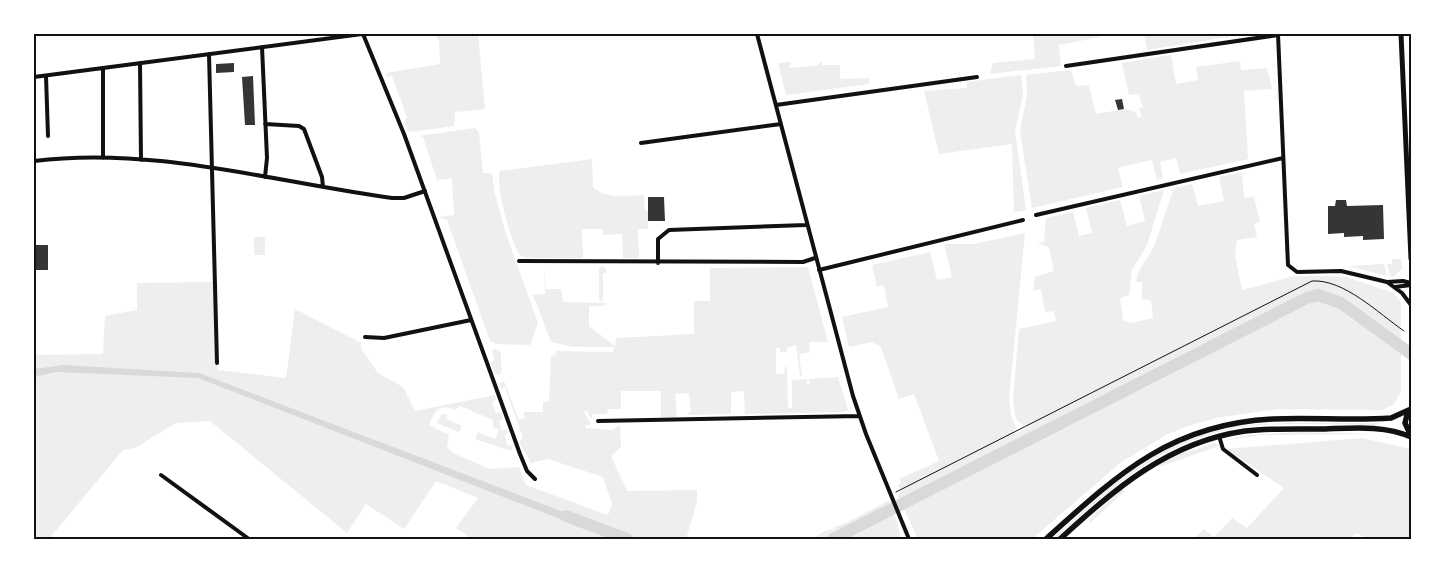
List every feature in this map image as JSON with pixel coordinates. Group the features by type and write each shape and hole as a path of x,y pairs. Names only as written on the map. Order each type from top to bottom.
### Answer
{"main road":[{"path":"1401,34 1411,259"},
{"path":"1410,408 1405,423 1411,436"},
{"path":"1046,539 1125,471 1160,449 1191,435 1247,422 1274,419 1381,418 1397,416 1410,408"},
{"path":"1060,539 1102,501 1143,470 1177,451 1219,436 1268,429 1337,428 1382,429 1411,436"}],"street":[{"path":"34,77 363,34 380,71 425,191 520,454 528,471 535,479"},
{"path":"758,34 806,225 860,416 909,539"},
{"path":"1066,66 1278,35 1287,259 1290,268 1296,272 1341,271 1388,282 1403,281 1411,284"},
{"path":"262,47 265,177"},
{"path":"209,54 217,362"},
{"path":"140,63 141,160"},
{"path":"103,68 103,158"},
{"path":"46,76 48,136"},
{"path":"776,106 977,77"},
{"path":"265,124 299,126 304,129 323,180 323,187"},
{"path":"641,143 781,124"},
{"path":"34,162 103,158 141,160 212,168 392,198 404,198 425,191"},
{"path":"1036,215 1283,158"},
{"path":"819,270 1022,220"},
{"path":"658,263 658,239 669,230 806,225"},
{"path":"519,262 803,262 815,258"},
{"path":"1388,282 1411,305"},
{"path":"1395,287 1411,284"},
{"path":"364,337 384,338 471,320"},
{"path":"598,421 860,416"},
{"path":"1219,436 1222,449 1256,475"},
{"path":"161,475 249,539"}],"path":[{"path":"896,492 1312,281 1325,281 1340,286 1404,331"}],"shaded area":[{"path":"434,34 478,34 485,109 455,112 454,126 410,132 404,123 407,117 392,76 387,77 386,73 440,64 439,41"},
{"path":"1033,34 1100,34 1100,37 1059,45 1061,66 990,74 993,63 1035,59"},
{"path":"1144,34 1239,34 1239,35 1147,50"},
{"path":"1171,55 1176,84 1198,80 1196,67 1240,61 1241,70 1267,68 1272,89 1244,91 1248,159 1180,174 1176,158 1160,162 1163,178 1157,180 1152,160 1118,168 1123,187 1032,208 1020,131 1027,95 1026,75 1071,70 1076,86 1089,85 1096,114 1124,109 1136,112 1138,118 1141,116 1139,107 1143,108 1139,94 1129,95 1122,63"},
{"path":"822,61 822,65 840,65 840,79 869,78 869,84 786,95 778,63 791,62 789,68 816,66"},
{"path":"1021,75 1023,94 1015,131 1026,210 1014,212 1012,144 939,154 924,91 967,88 967,82"},
{"path":"475,128 479,133 483,173 492,173 494,190 505,231 538,323 530,345 496,344 490,341 447,220 439,217 454,215 452,178 437,180 423,137 418,136"},
{"path":"592,159 593,187 611,196 644,195 645,210 648,211 648,229 638,229 639,258 623,258 622,234 603,235 603,229 582,229 583,258 526,258 520,256 512,239 505,214 500,189 500,171"},
{"path":"1242,172 1244,198 1254,197 1260,222 1254,224 1257,237 1237,240 1235,255 1242,290 1294,276 1332,276 1346,277 1394,293 1401,303 1401,392 1394,404 1383,410 1278,409 1216,418 1166,435 1120,463 1032,539 918,539 898,496 901,492 898,485 901,483 899,479 939,461 914,394 899,399 881,347 872,342 849,347 842,317 888,307 884,285 877,287 872,265 930,252 937,280 952,277 944,244 974,244 1025,233 1009,399 1011,416 1016,428 1013,432 1015,434 1029,427 1018,422 1015,415 1013,397 1019,329 1056,321 1054,311 1045,312 1041,289 1033,291 1035,277 1054,271 1049,247 1037,243 1044,242 1046,218 1073,212 1079,236 1092,233 1086,208 1120,200 1127,226 1145,221 1139,196 1164,190 1147,245 1132,270 1129,295 1120,298 1123,320 1130,323 1153,318 1151,301 1142,299 1142,282 1136,282 1138,272 1154,247 1174,188 1192,184 1198,206 1224,201 1219,177"},
{"path":"254,237 265,237 265,255 254,255"},
{"path":"1392,259 1401,259 1402,269 1393,277 1390,276 1387,264 1392,264"},
{"path":"1384,264 1387,276 1348,266"},
{"path":"544,265 546,289 561,289 563,302 607,303 604,306 589,306 589,326 615,346 616,338 694,334 694,301 710,301 710,268 808,267 828,342 809,342 810,352 799,354 802,376 800,376 796,345 787,348 787,352 780,352 780,348 776,348 776,374 784,374 785,367 787,367 788,408 792,408 792,380 807,379 807,384 809,384 809,379 838,377 848,410 843,412 745,414 744,391 731,392 731,414 689,415 688,413 691,411 689,393 675,394 677,415 674,418 661,417 661,391 621,391 621,409 608,409 607,414 593,414 591,419 587,411 584,411 591,425 586,425 586,428 612,430 620,425 621,447 611,456 627,491 697,490 697,502 686,539 473,539 456,528 478,498 436,481 404,529 366,504 347,533 210,421 176,423 135,448 123,450 49,539 34,539 34,355 103,354 105,316 137,310 137,283 215,282 218,370 286,378 295,309 361,343 361,349 378,373 403,387 415,411 495,395 496,400 492,402 496,413 501,412 503,419 499,421 502,431 507,429 508,433 504,435 508,446 513,445 511,451 475,439 478,432 495,439 499,430 493,427 493,420 460,406 455,410 445,407 438,410 435,412 429,425 449,435 447,447 453,453 490,469 519,467 526,485 608,515 612,504 603,477 548,459 531,463 519,442 523,438 505,387 501,390 500,383 504,381 519,420 525,418 523,412 543,412 543,402 549,401 551,356 556,355 556,351 613,352 614,347 573,347 551,342 533,295 545,294"},
{"path":"602,266 606,269 607,273 603,273 603,301 599,301 599,269"},
{"path":"495,349 501,352 501,367 503,367 500,375 495,374 491,363 494,359 492,351"},
{"path":"64,365 199,373 582,519 580,526 198,378 56,372 34,377 34,369"},
{"path":"447,414 446,419 462,426 459,432 437,423 441,415"},
{"path":"1302,423 1380,423 1380,425 1298,424 1250,426 1221,431 1193,440 1144,466 1098,501 1055,539 1052,539 1091,503 1133,470 1179,444 1204,435 1239,426"},
{"path":"1298,432 1378,434 1261,435 1223,441 1248,435"},
{"path":"1362,438 1411,449 1411,539 1367,539 1356,533 1350,539 1193,539 1204,529 1214,537 1232,518 1247,528 1284,488 1226,449"},
{"path":"1215,443 1219,446 1159,467 1157,465 1183,453"},
{"path":"1122,489 1125,491 1090,523 1089,519"},
{"path":"888,501 896,518 901,539 813,539 824,531 834,529 834,527 844,524"}],"building":[{"path":"234,63 234,72 216,73 216,64"},
{"path":"253,76 255,125 245,125 242,77"},
{"path":"1122,99 1124,109 1118,110 1115,100"},
{"path":"648,197 664,197 665,221 648,221"},
{"path":"1336,200 1346,200 1347,206 1383,205 1384,239 1363,240 1363,236 1344,237 1344,233 1328,234 1328,206 1335,206"},
{"path":"34,245 48,245 48,270 34,270"}],"waterway":[{"path":"833,539 1307,298 1318,295 1341,303 1411,354"},
{"path":"566,516 627,539"}]}
